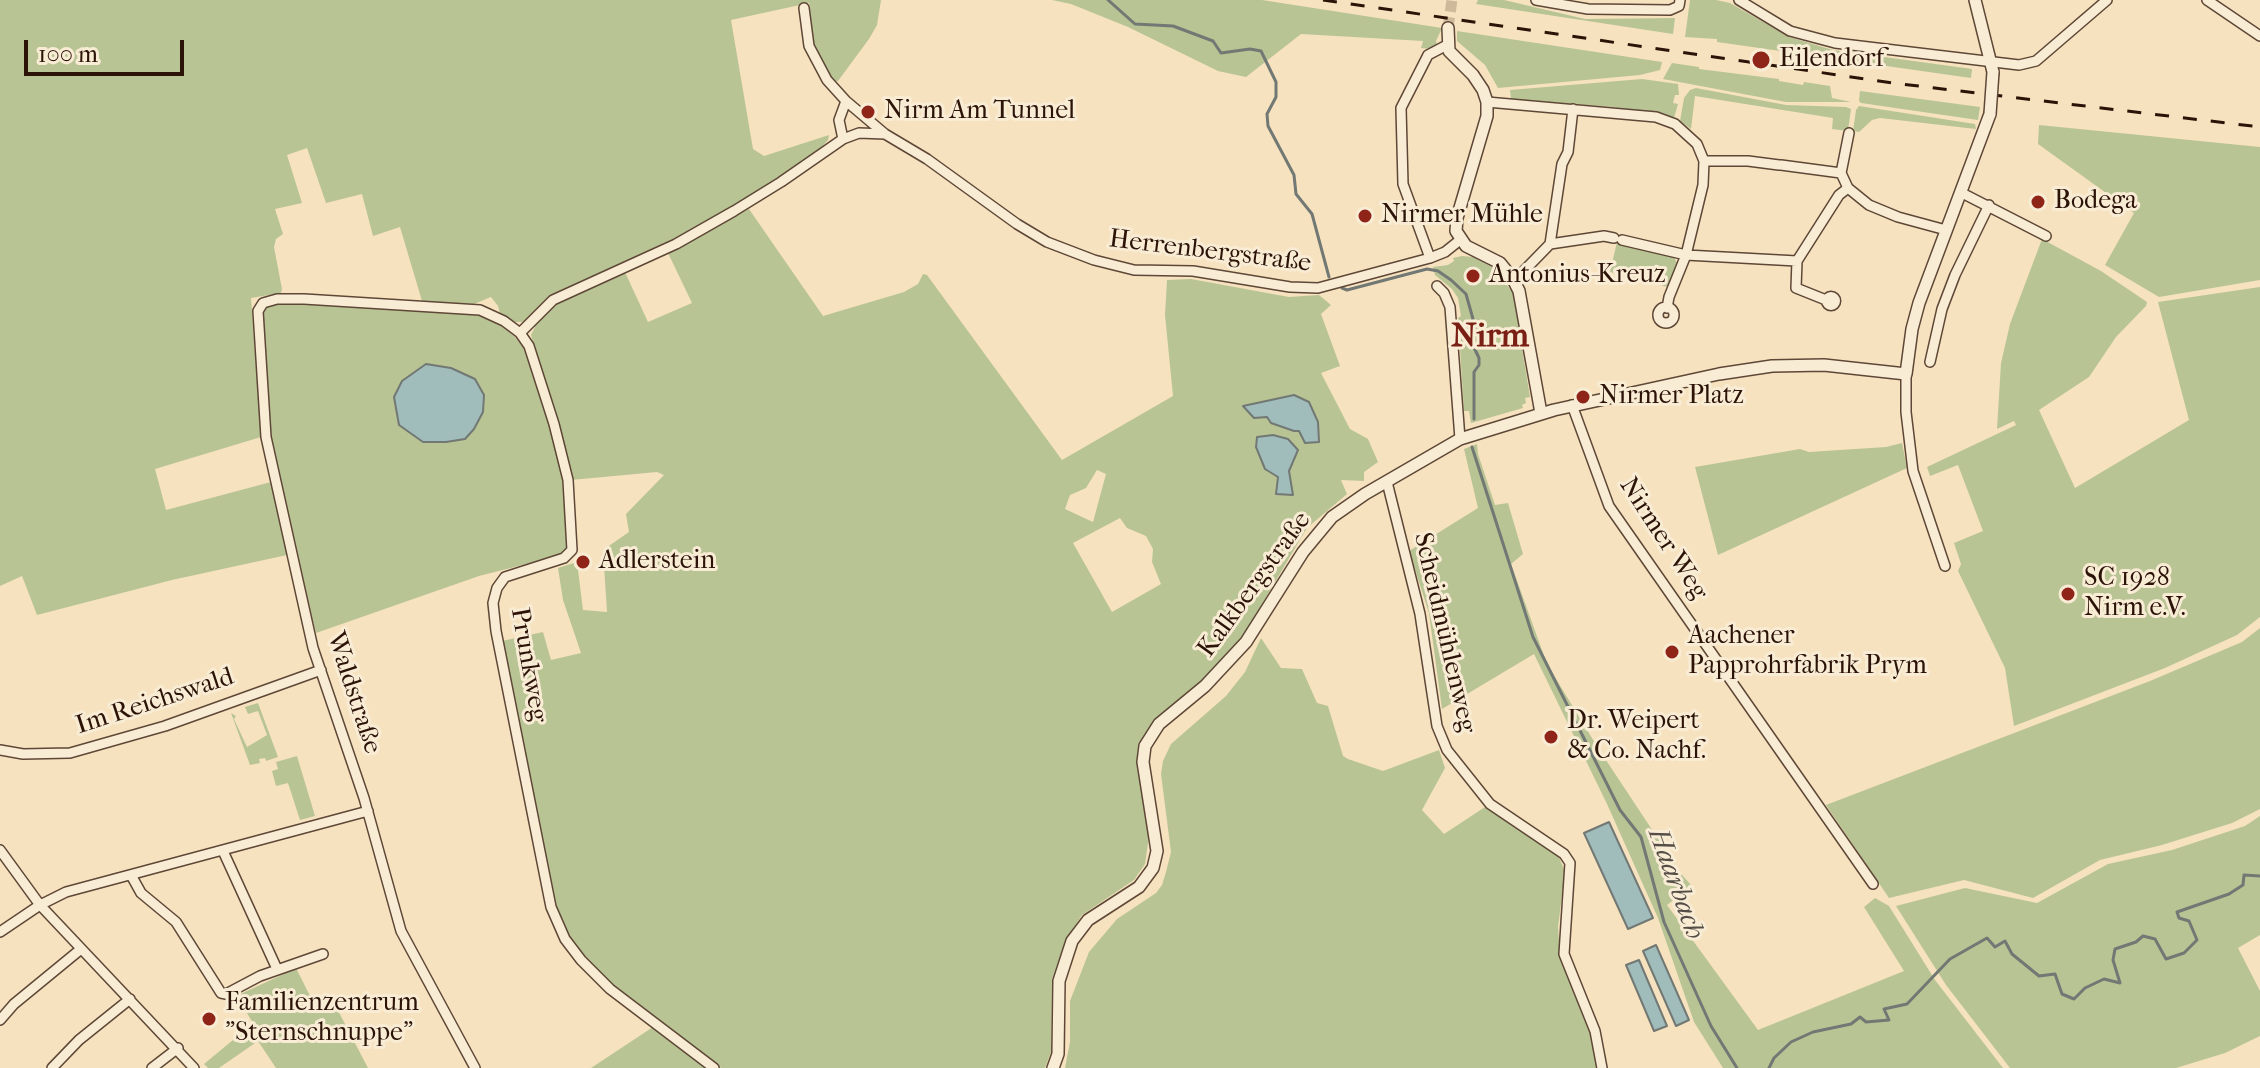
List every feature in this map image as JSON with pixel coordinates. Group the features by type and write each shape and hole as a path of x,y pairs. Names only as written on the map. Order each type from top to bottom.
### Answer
{"street":[{"path":"1536,0 1588,9 1670,10 1680,3"},
{"path":"1739,0 1790,31 1835,43 1992,67 2036,61 2107,0"},
{"path":"1945,566 1913,471 1907,426 1906,374 1919,303 1990,114 1992,67 1975,0"},
{"path":"2207,0 2260,36"},
{"name":"Herrenbergstraße","path":"804,8 809,46 827,80 846,101 885,134 927,159 1047,242 1067,252 1120,267 1193,271 1290,287 1318,288 1430,258 1445,252 1460,240"},
{"path":"1448,28 1447,45 1455,58 1473,75 1487,102 1487,116 1457,218 1456,231 1466,246 1500,263 1519,291 1541,413"},
{"path":"1430,258 1403,184 1401,108 1428,55 1447,45"},
{"path":"843,139 839,120 846,101"},
{"path":"1487,102 1656,117 1675,124 1697,144 1704,161 1703,185 1686,255 1667,308"},
{"path":"1514,281 1550,244 1573,109"},
{"path":"520,333 553,300 676,244 781,182 843,139 859,133 885,134"},
{"path":"1849,133 1841,173 1848,188 1869,205 1898,217 1946,230"},
{"path":"1704,161 1780,165 1841,173"},
{"path":"1826,300 1796,288 1797,261 1839,195 1848,188"},
{"path":"1962,193 2046,236"},
{"path":"1930,362 1942,309 1989,205"},
{"path":"1550,244 1604,236 1686,255 1797,261"},
{"path":"1437,286 1450,307 1460,439"},
{"name":"Waldstraße","path":"475,1068 401,931 368,811 313,648 266,437 258,311 263,303 277,299 453,307 480,310 504,321 520,333"},
{"name":"Prunkweg","path":"520,333 529,346 542,382 568,480 572,550 564,558 505,577 497,588 493,603 551,907 565,939 590,970 644,1016 714,1068"},
{"name":"Kalkbergstraße","path":"1053,1068 1058,1054 1059,981 1072,941 1088,920 1139,887 1153,868 1157,851 1143,762 1145,746 1159,724 1205,686 1246,642 1315,536 1332,517 1460,439 1572,405 1772,366 1824,365 1906,374"},
{"name":"Nirmer Weg","path":"1572,405 1609,506 1873,884"},
{"name":"Scheidmühlenweg","path":"1387,482 1420,614 1437,726 1447,750 1490,804 1564,854 1570,863 1563,928 1564,954 1595,1031 1602,1068"},
{"name":"Im Reichswald","path":"0,750 23,754 70,753 165,726 321,670"},
{"path":"0,932 66,892 368,811"},
{"path":"0,850 40,905 194,1068"},
{"path":"223,851 277,969"},
{"path":"131,875 141,893 176,922 221,993 226,994 277,969 323,954"},
{"path":"0,1020 14,1004 81,949"},
{"path":"52,1068 79,1040 130,999"},
{"path":"152,1068 178,1048"}],"green space":[{"path":"0,0 881,0 877,25 869,39 838,81 834,82 813,44 809,3 731,20 753,149 764,156 829,135 828,140 780,178 675,238 552,296 523,322 515,322 500,314 491,297 474,304 422,301 400,227 373,236 362,194 326,203 307,148 287,155 302,203 275,209 283,234 276,239 274,247 281,293 251,298 261,437 155,469 166,510 271,482 287,555 172,580 37,615 22,576 0,586"},
{"path":"1052,0 1262,0 1442,28 1437,45 1431,49 1421,48 1423,41 1301,34 1246,77 1218,71 1128,27 1071,4"},
{"path":"1478,0 1504,0 1585,19 1675,18 1673,34 1476,4"},
{"path":"1690,0 1730,3 1789,37 1833,50 1972,69 1971,78 1717,42 1717,39 1685,37"},
{"path":"1457,31 1662,62 1660,70 1640,75 1498,88 1485,65 1457,41"},
{"path":"1672,63 1803,85 1804,82 1830,86 1832,98 1851,102 1786,102 1663,79"},
{"path":"1642,79 1678,84 1679,95 1675,95 1673,103 1678,104 1674,118 1613,107 1511,99 1510,90"},
{"path":"1696,88 1786,105 1846,107 1851,109 1848,131 1832,129 1833,118 1695,96 1691,129 1680,121 1684,98"},
{"path":"1860,91 1980,107 1978,120 1861,103"},
{"path":"1859,106 1975,124 1976,129 1880,118 1872,120 1859,132 1853,131"},
{"path":"2039,125 2260,147 2260,280 2159,297 2105,265 2134,213 2038,144"},
{"path":"749,209 823,316 904,292 918,284 923,274 927,275 1062,460 1173,396 1165,315 1167,280 1191,279 1289,297 1319,295 1331,305 1321,314 1340,366 1321,373 1350,429 1368,439 1378,462 1364,472 1364,481 1341,480 1347,494 1307,528 1227,657 1203,683 1155,722 1138,746 1137,763 1149,836 1145,864 1134,880 1082,915 1066,939 1052,979 1051,1052 1045,1068 721,1068 657,1023 612,986 583,958 565,931 554,900 502,641 543,632 551,660 581,653 563,600 558,568 577,562 583,610 607,612 603,550 629,532 626,514 664,475 657,472 571,480 531,335 537,323 558,303 624,270 648,322 692,303 668,253","holes":["1294,395 1309,402 1318,422 1293,431 1244,407","1273,435 1288,439 1298,450 1277,494","1097,470 1106,474 1093,522 1065,509 1070,495 1086,488","1120,518 1127,528 1146,536 1153,549 1152,562 1161,584 1112,612 1073,543"]},
{"path":"2042,239 2101,271 2147,302 2116,337 2089,377 2039,410 2075,488 2189,420 2158,302 2260,287 2260,617 2237,635 2165,668 2014,726 2005,668 1958,571 1961,564 1954,543 1983,531 1958,465 1930,476 1927,467 2016,425 2014,421 1997,429 2001,363 2010,324"},
{"path":"1617,242 1674,257 1677,263 1668,287 1610,272"},
{"path":"1473,257 1494,268 1513,293 1530,397 1525,398 1523,408 1471,423 1469,411 1464,411 1458,298 1435,275 1433,267 1448,265 1454,261 1453,258"},
{"path":"277,303 480,315 515,337 525,350 538,384 564,483 567,548 562,555 479,576 316,633 292,543 270,436 262,311 266,306"},
{"path":"1902,443 1907,468 1718,555 1695,467 1800,449 1809,452 1886,447"},
{"path":"1477,444 1495,505 1508,503 1523,554 1511,564 1547,664 1598,748 1692,886 1667,905 1758,1030 1904,971 1864,907 1875,898 1889,906 1935,980 2003,1068 1723,1068 1694,1022 1658,918 1534,654 1442,709 1429,613 1409,551 1478,508 1464,449"},
{"path":"2260,628 2260,809 2232,823 2100,860 2033,898 1964,880 1889,898 1826,805 2150,681 2242,642"},
{"path":"1261,638 1281,668 1302,669 1317,703 1328,706 1343,756 1383,771 1439,750 1445,768 1422,810 1444,834 1485,807 1559,857 1565,872 1558,927 1560,955 1591,1033 1597,1068 1065,1068 1070,1042 1070,1001 1089,952 1117,919 1156,893 1162,885 1171,852 1161,774 1163,761 1171,744 1226,696 1245,672"},
{"path":"258,703 278,757 266,761 265,758 259,759 260,763 250,765 231,713 236,716 234,719 247,747 267,735 258,711 248,714 245,707"},
{"path":"297,756 315,816 300,820 288,783 276,786 272,771 278,769 276,762"},
{"path":"2260,816 2260,935 2238,948 2260,991 2260,1036 2225,1053 2176,1068 2010,1068 1946,985 1896,906 1965,888 2037,903 2108,864 2172,850 2245,826"},
{"path":"296,968 316,1008 333,1001 368,1068 276,1068 258,1041 219,1068 208,1068 204,1064 239,1035 257,1029 236,996"},
{"path":"653,1027 708,1068 591,1068"}],"water":[{"path":"426,364 451,368 475,379 484,395 483,412 465,439 423,442 399,425 394,397 402,381"},
{"path":"1294,395 1309,402 1318,422 1319,442 1305,443 1299,431 1271,423 1267,417 1254,418 1243,406"},
{"path":"1273,435 1288,439 1298,450 1289,471 1293,495 1276,494 1278,477 1265,469 1256,447 1257,437"},
{"path":"1609,822 1653,918 1628,929 1584,833"},
{"path":"1656,945 1689,1020 1676,1026 1643,951"},
{"path":"1639,960 1667,1026 1654,1031 1626,965"}],"waterway":[{"name":"Haarbach","path":"1108,0 1135,24 1173,26 1213,41 1221,53 1250,49 1261,51 1276,82 1276,97 1267,114 1268,126 1294,175 1296,194 1312,214 1329,277"},
{"name":"Haarbach","path":"1342,288 1347,290 1427,269 1438,271 1466,294 1473,319 1468,335 1479,358 1474,372 1474,419"},
{"name":"Haarbach","path":"1472,447 1533,637 1620,810 1641,837 1664,922 1711,1026 1737,1068"},
{"path":"1769,1068 1774,1058 1791,1042 1813,1032 1851,1024 1860,1017 1866,1022 1889,1020 1884,1009 1907,1004 1950,959 1987,938 1995,947 2005,941 2012,954 2039,976 2055,974 2062,994 2074,999 2085,988 2104,979 2120,983 2113,960 2115,949 2136,942 2143,936 2155,939 2166,959 2184,953 2197,940 2189,921 2179,918 2177,912 2229,894 2243,885 2244,875 2260,876"}],"tunnel":[{"path":"1448,28 1452,0"}],"railway":[{"path":"1323,0 1893,83 2260,127"}],"place":[{"name":"Eilendorf","path":"1761,60"},
{"name":"Nirm Am Tunnel","path":"868,112"},
{"name":"Bodega","path":"2038,202"},
{"name":"Nirmer Mühle","path":"1365,216"},
{"name":"Antonius-Kreuz","path":"1473,276"},
{"name":"Nirmer Platz","path":"1583,397"},
{"name":"Adlerstein","path":"583,562"},
{"name":"SC 1928 Nirm e.V.","path":"2068,594"},
{"name":"Aachener Papprohrfabrik Prym","path":"1672,652"},
{"name":"Dr. Weipert & Co. Nachf.","path":"1551,737"},
{"name":"Familienzentrum \"Sternschnuppe\"","path":"209,1019"}],"district":[{"name":"Nirm","path":"1490,338"}]}
